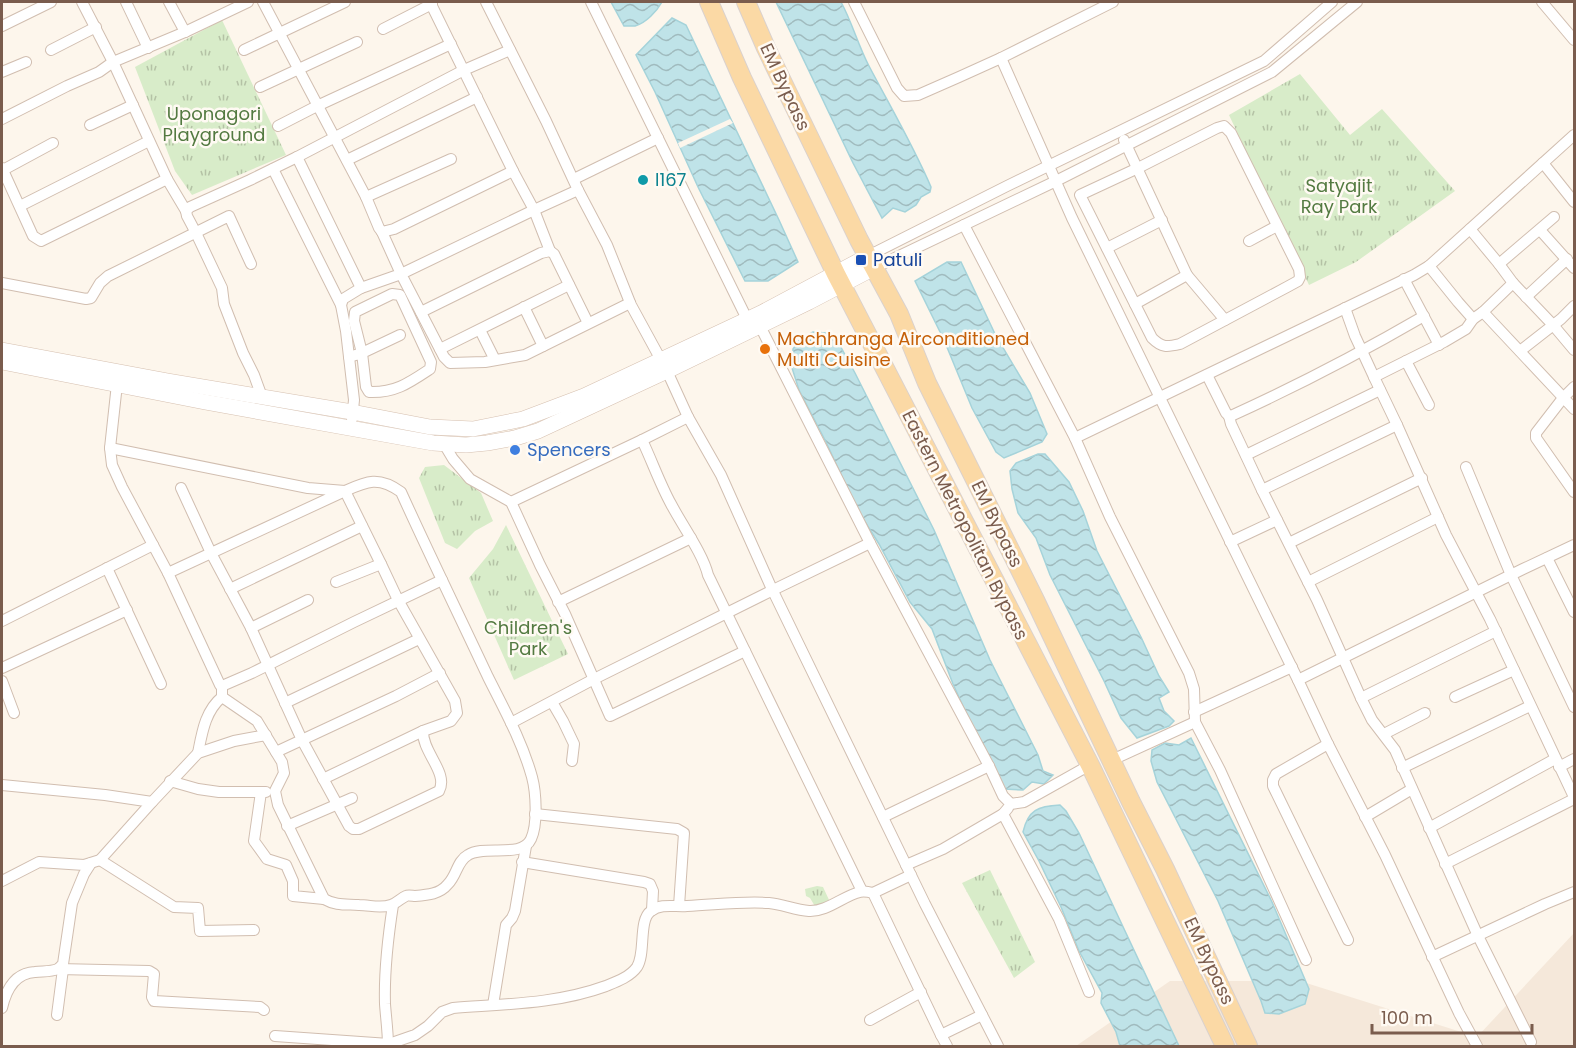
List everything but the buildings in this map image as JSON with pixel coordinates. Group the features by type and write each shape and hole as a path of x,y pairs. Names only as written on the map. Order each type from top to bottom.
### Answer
{"main road":[{"name":"Eastern Metropolitan Bypass","path":"709,2 751,97 839,279 1090,765 1225,1047"},
{"name":"EM Bypass","path":"746,2 770,58 899,314 927,383 1040,610 1248,1047"},
{"path":"2,350 351,428 433,443 466,445 487,443 538,431 663,365 753,322 809,302 839,279 871,262"},
{"path":"2,362 117,384 207,395 262,397 430,427 473,429 523,419 663,365"}],"street":[{"path":"24,2 28,14"},
{"path":"2,26 51,2"},
{"path":"82,2 222,288 224,304 262,397"},
{"path":"126,2 148,48"},
{"path":"170,2 185,32"},
{"path":"2,119 99,72 113,62 185,32 222,7 248,2"},
{"path":"263,2 366,197 378,228 401,274 444,357 450,363 485,362 525,355 630,303"},
{"path":"244,50 345,2"},
{"path":"486,2 607,245 630,303 688,417 721,475 773,590 998,1047"},
{"path":"591,2 753,322 1003,796 1011,804"},
{"path":"854,2 897,88 904,96 918,95 1001,58 1113,2"},
{"path":"871,262 970,204 1264,61 1332,2"},
{"path":"1542,2 1575,40"},
{"path":"383,29 431,3 534,210 549,250 554,254 588,323"},
{"path":"871,262 964,225 1272,72 1351,4"},
{"path":"51,50 96,27"},
{"path":"260,87 357,42"},
{"path":"278,126 452,44"},
{"path":"186,211 190,207 297,157 464,70 510,50"},
{"path":"1001,58 1081,238 1477,1047"},
{"path":"2,72 26,62"},
{"path":"1216,85 1221,97"},
{"path":"347,160 477,97"},
{"path":"90,124 133,105"},
{"path":"1224,126 1231,133 1299,269 1298,281 1180,344 1168,346 1159,344 1152,338 1080,195 1138,168 1224,126"},
{"path":"1120,132 1187,275 1225,320"},
{"path":"1075,438 1429,266 1575,135"},
{"path":"574,179 658,138"},
{"path":"20,206 149,141"},
{"path":"53,143 2,169 33,236 41,241 167,179"},
{"path":"297,157 362,288"},
{"path":"366,197 451,159"},
{"path":"1543,163 1574,199"},
{"path":"273,169 341,305 354,400 351,428"},
{"path":"382,232 394,229 513,171"},
{"path":"341,305 343,299 362,288 401,274 578,190"},
{"path":"970,204 976,219"},
{"path":"2,283 91,298 103,279 229,216 251,264"},
{"path":"1499,264 1554,217"},
{"path":"1107,248 1162,220"},
{"path":"964,225 1075,438 1110,517 1189,673 1194,689 1195,717 1306,960"},
{"path":"1248,241 1277,226"},
{"path":"1470,229 1513,283 1575,350"},
{"path":"1526,297 1571,264 1540,230"},
{"path":"421,312 549,250"},
{"path":"1429,266 1473,319"},
{"path":"1135,304 1187,275"},
{"path":"1404,279 1439,345"},
{"path":"1374,377 1466,329 1473,319 1513,283"},
{"path":"440,349 568,285"},
{"path":"392,294 400,295 431,362 430,369 402,387 382,392 369,392 366,387 362,353 354,321 355,312 392,294"},
{"path":"1520,351 1575,306"},
{"path":"524,308 543,346"},
{"path":"1345,308 1362,352 1438,516 1496,631 1575,798 1445,864"},
{"path":"1483,312 1575,409"},
{"path":"1228,416 1296,386 1362,352 1424,316"},
{"path":"480,330 495,360"},
{"path":"349,357 400,335"},
{"path":"1406,361 1429,405"},
{"path":"1207,375 1308,582 1372,720 1395,750 1478,936 1531,1042"},
{"path":"117,384 110,448 112,465 168,573 222,692 257,721 282,762 284,773 276,791 278,805 324,899"},
{"path":"1575,387 1563,398 1536,433 1536,438 1575,492"},
{"path":"1246,455 1380,390"},
{"path":"511,502 688,417"},
{"path":"1262,490 1396,425"},
{"path":"642,440 670,502 691,538 862,891"},
{"path":"444,444 470,479 511,502 610,716 745,651"},
{"path":"110,448 308,488 345,491"},
{"path":"1466,467 1511,575 1575,707"},
{"path":"1288,543 1422,478"},
{"path":"168,573 366,482 390,484 401,492 511,723 532,777 535,824 531,841 518,850 476,851 467,855 460,862 454,878 438,893 407,896 386,907 342,905 324,899 293,896 293,881 286,865 267,859 254,841 261,792"},
{"path":"181,488 211,553 251,628 302,740 349,826 353,829 359,829 439,791 442,779 424,743 423,731"},
{"path":"323,779 423,731 451,721 457,713 455,701 398,600 345,491"},
{"path":"1308,582 1438,516"},
{"path":"1230,542 1277,520"},
{"path":"230,590 362,526"},
{"path":"558,602 691,538"},
{"path":"511,723 594,679 870,543"},
{"path":"2,621 153,545"},
{"path":"1298,680 1575,545"},
{"path":"1547,558 1575,612"},
{"path":"336,582 381,564"},
{"path":"107,568 161,684"},
{"path":"57,1015 61,969 72,903 84,874 198,753 210,710 222,692 268,665 442,580"},
{"path":"251,628 308,600"},
{"path":"2,668 127,610"},
{"path":"1361,698 1496,631"},
{"path":"285,703 419,639"},
{"path":"1112,760 1292,667"},
{"path":"1455,697 1514,670"},
{"path":"276,752 440,673"},
{"path":"2,681 14,714"},
{"path":"552,702 574,744 572,761"},
{"path":"1402,768 1530,706"},
{"path":"1384,734 1425,713"},
{"path":"198,753 234,741 266,735"},
{"path":"1328,744 1276,774 1273,786 1348,940"},
{"path":"1429,828 1557,763 1575,759"},
{"path":"275,1036 388,1045 415,1035 428,1026 442,1011 453,1008 533,1003 580,995 617,982 636,968 644,927 648,914 652,910 661,907 739,902 785,905 810,911 823,908 862,891 873,893 1003,814 1011,804 1024,802 1090,765"},
{"path":"883,817 989,766"},
{"path":"171,782 219,792 276,791"},
{"path":"2,785 152,802"},
{"path":"1365,817 1412,789"},
{"path":"287,826 352,798"},
{"path":"535,814 676,829 684,832 679,906"},
{"path":"1003,814 1059,919 1089,992"},
{"path":"494,1005 506,925 515,911 526,846"},
{"path":"2,881 39,862 74,865 96,862 174,907 198,908 200,931 254,930"},
{"path":"522,862 650,884 653,891 652,910"},
{"path":"1432,957 1575,892"},
{"path":"873,893 946,1047"},
{"path":"388,1045 385,1002 386,970 393,905"},
{"path":"2,1005 16,978 33,972 50,972 61,969 150,972 154,974 152,997 154,1001 260,1007 264,1010"},
{"path":"870,1020 921,992"},
{"path":"941,1035 982,1015"}],"shaded area":[{"path":"1574,933 1574,1046 1076,1046 1170,981 1300,981 1477,1037"}],"green space":[{"name":"Uponagori Playground","path":"222,20 286,155 192,195 175,171 135,67"},
{"name":"Satyajit Ray Park","path":"1300,74 1350,135 1382,109 1455,191 1356,262 1309,285 1229,115"},
{"path":"444,465 481,493 493,521 475,531 457,549 445,543 419,478 425,467"},
{"name":"Children's Park","path":"506,525 568,654 514,680 469,578 493,549"},
{"path":"990,870 1035,962 1014,978 962,883"},
{"path":"823,887 830,902 816,908 806,896 805,889"}],"water":[{"path":"611,2 662,2 643,22 635,26 624,26"},
{"path":"776,2 841,2 865,58 931,187 930,192 921,197 916,205 905,212 893,208 882,218 853,163"},
{"path":"672,18 686,25 798,262 768,281 745,281 636,55"},
{"path":"947,262 961,262 996,336 1030,393 1047,434 1042,442 1004,458 996,452 972,408 944,340 915,281"},
{"path":"813,332 826,333 837,340 855,373 934,530 990,660 1038,755 1043,771 1053,775 1044,784 1032,782 1023,790 1004,789 953,684 932,629 910,602 857,509 799,390 792,368 793,349 801,338"},
{"path":"1038,454 1045,454 1069,482 1083,511 1097,551 1169,692 1159,698 1164,711 1174,721 1169,726 1137,738 1121,718 1050,575 1036,538 1018,513 1010,471 1016,463"},
{"path":"1191,738 1272,902 1309,989 1305,1004 1279,1014 1265,1013 1218,901 1157,782 1151,761 1152,750 1165,743 1179,745"},
{"path":"1060,805 1079,833 1179,1046 1120,1046 1116,1032 1101,1003 1102,993 1079,951 1061,907 1023,832 1028,819 1035,811"}],"pier":[{"path":"730,119 733,123 680,148 678,143"}],"place":[{"name":"I167","path":"643,180"},
{"name":"Patuli","path":"861,260"},
{"name":"Machhranga Airconditioned Multi Cuisine","path":"765,349"},
{"name":"Spencers","path":"515,450"}]}
